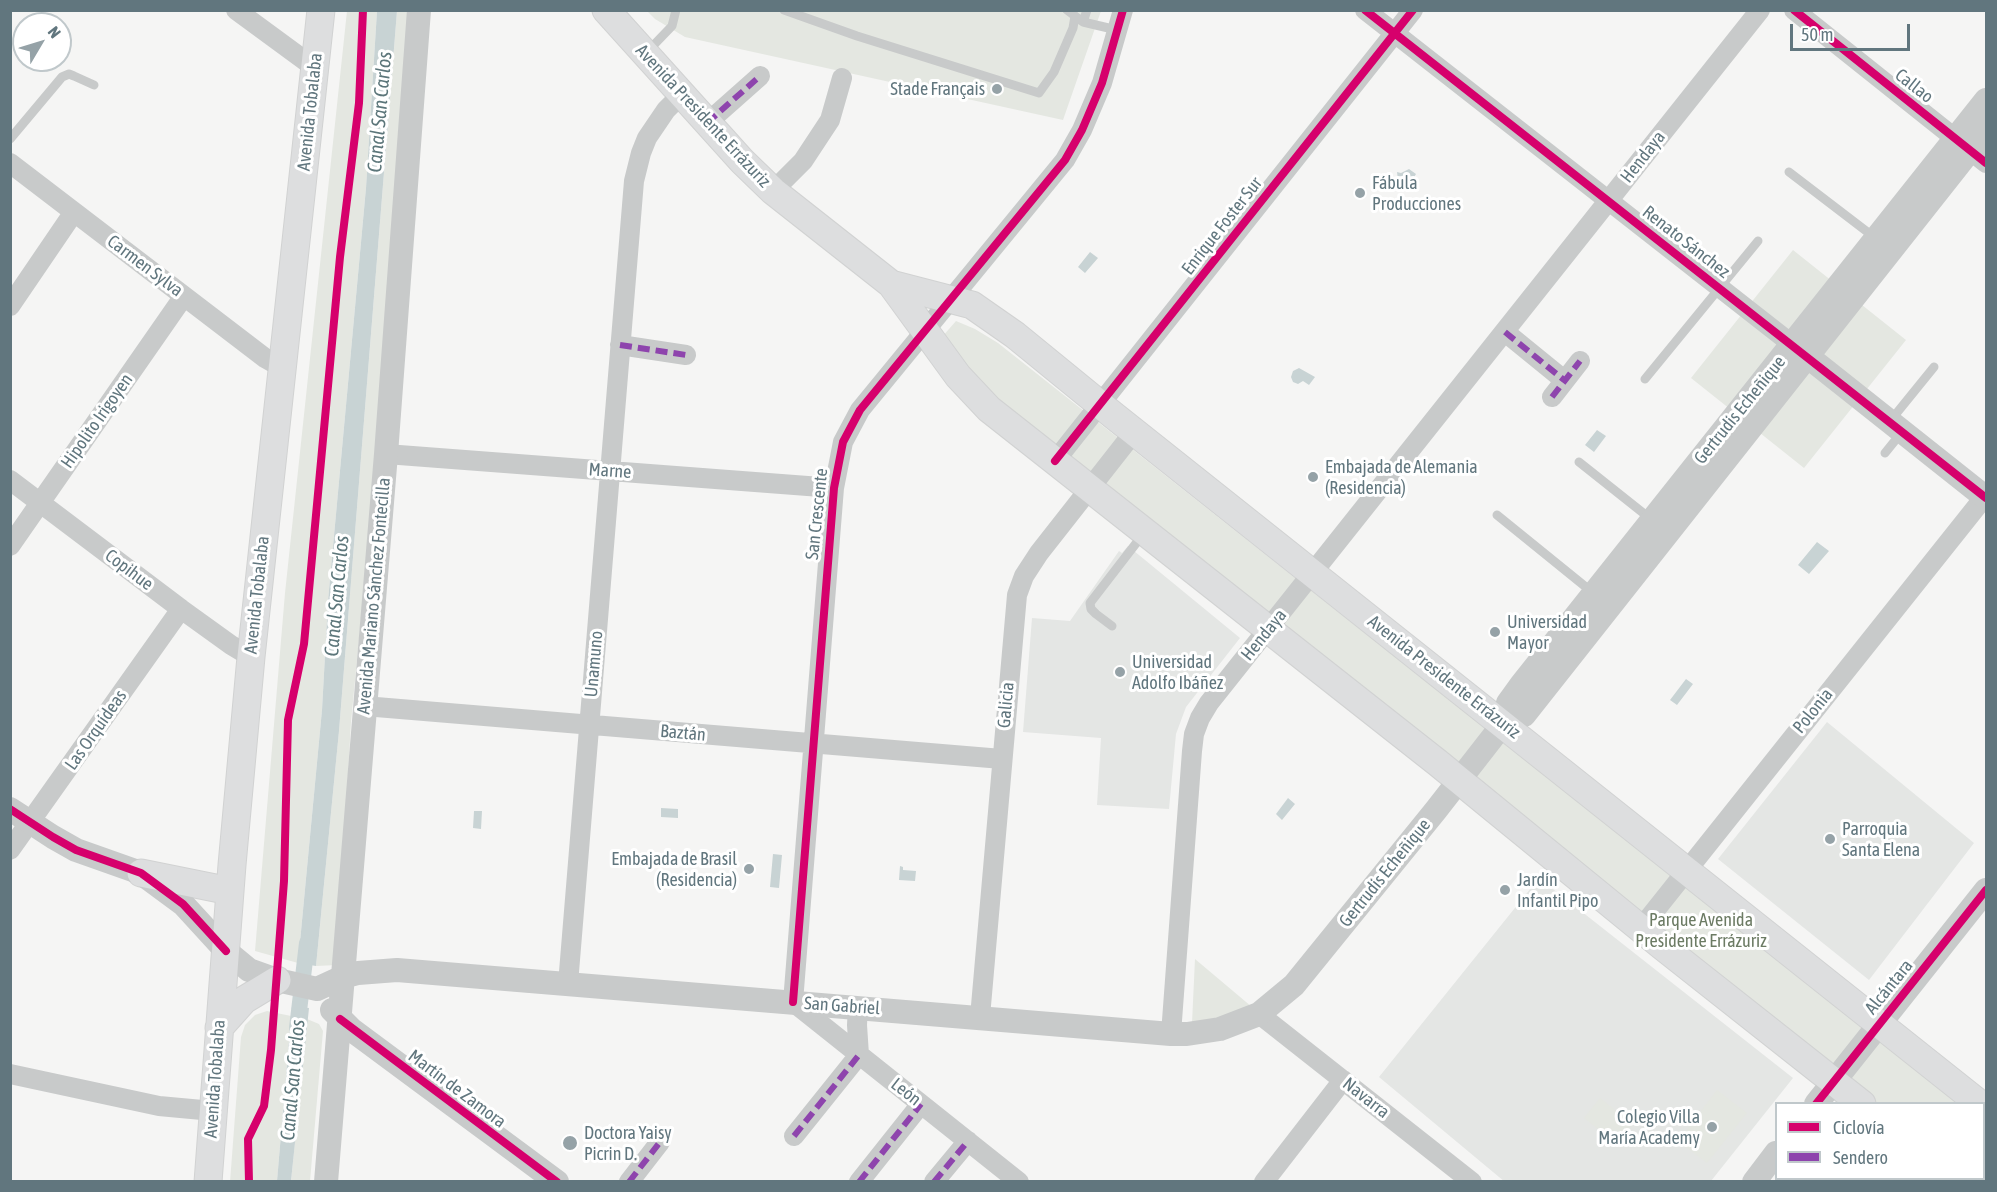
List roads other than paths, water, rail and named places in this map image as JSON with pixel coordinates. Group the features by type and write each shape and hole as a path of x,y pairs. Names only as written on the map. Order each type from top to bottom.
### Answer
{"main road":[{"name":"Avenida Tobalaba","path":"208,1182 230,891 251,657 321,10"},
{"name":"Avenida Presidente Errázuriz","path":"606,10 707,123 773,191 891,284 958,376 989,409 1459,780 1860,1102"},
{"name":"Avenida Presidente Errázuriz","path":"891,284 972,305 1015,335 1978,1102"},
{"path":"141,873 230,891"},
{"path":"219,1028 244,1000 300,985"}],"street":[{"path":"236,10 315,68"},
{"name":"Avenida Mariano Sánchez Fontecilla","path":"326,1182 386,454 419,10"},
{"name":"San Crescente","path":"793,1002 834,488 839,455 860,410 1065,160 1096,98 1123,10"},
{"name":"Renato Sánchez","path":"1365,10 1986,497"},
{"name":"Enrique Foster Sur","path":"1055,461 1413,10"},
{"name":"Hendaya","path":"1171,1034 1194,734 1209,702 1760,10"},
{"name":"Callao","path":"1794,10 1971,151"},
{"path":"707,123 760,76"},
{"path":"773,191 803,161 830,120 842,78"},
{"name":"Unamuno","path":"568,984 632,196 636,167 647,138 656,123 682,94"},
{"name":"Gertrudis Echeñique","path":"1503,724 1524,716 1800,351 1876,238 1971,151 1986,100"},
{"name":"Gertrudis Echeñique","path":"1259,1014 1294,985 1459,780 1503,724 1508,703 1652,520 1800,351 1971,151 1986,130"},
{"name":"Carmen Sylva","path":"10,163 265,358 281,367"},
{"path":"10,306 74,212"},
{"name":"Hipolito Irigoyen","path":"10,546 184,296"},
{"path":"1505,332 1564,380"},
{"path":"620,345 687,355"},
{"path":"1552,397 1580,361"},
{"name":"Galicia","path":"980,1017 1017,595 1031,565 1134,432"},
{"name":"Marne","path":"386,454 834,488"},
{"name":"Copihue","path":"10,480 181,609 251,657"},
{"name":"Polonia","path":"1641,928 1986,497"},
{"name":"Las Orquídeas","path":"10,850 181,609"},
{"name":"Baztán","path":"364,706 1002,759"},
{"path":"10,809 76,850 141,873 183,904 226,951 249,970 300,985"},
{"name":"Alcántara","path":"1818,1102 1986,890"},
{"name":"San Gabriel","path":"300,985 375,970 397,970 1171,1034 1220,1029 1259,1014"},
{"name":"Martín de Zamora","path":"300,985 325,1002 340,1019 557,1182"},
{"name":"León","path":"793,1002 1019,1182"},
{"path":"794,1136 860,1055 858,1007"},
{"name":"Navarra","path":"1259,1014 1472,1182"},
{"path":"10,1074 159,1106 213,1111"},
{"path":"1264,1182 1343,1080"},
{"path":"859,1182 921,1104"},
{"path":"934,1182 968,1141"},
{"path":"629,1182 660,1142"},
{"path":"1754,1182 1775,1154"}],"lane":[{"path":"645,54 672,26 676,10"},
{"path":"784,10 857,36 1039,93 1053,72 1073,28 1071,13"},
{"path":"1083,22 1087,10"},
{"path":"1071,13 1083,22 1117,30"},
{"path":"10,139 62,77 69,74 94,85"},
{"path":"1790,172 1876,238"},
{"path":"1645,379 1758,241"},
{"path":"1885,453 1896,427 1934,367"},
{"path":"1579,462 1652,520"},
{"path":"1497,515 1594,593"},
{"path":"1112,626 1091,609 1090,603 1145,532"}],"water":[{"path":"377,11 397,11 339,731 316,966 298,963 366,188"},
{"path":"1409,169 1416,174 1410,184 1398,180 1397,172 1401,173"},
{"path":"1090,252 1098,258 1085,273 1078,267"},
{"path":"1299,368 1315,377 1309,385 1303,381 1298,384 1293,382 1291,377 1293,371"},
{"path":"1597,430 1606,436 1594,452 1585,445"},
{"path":"1817,542 1829,551 1809,574 1798,565"},
{"path":"1686,679 1693,684 1677,705 1670,700"},
{"path":"1288,798 1295,804 1282,820 1276,814"},
{"path":"661,808 678,809 678,818 661,817"},
{"path":"474,811 482,811 481,829 473,828"},
{"path":"773,854 782,855 779,888 770,887"},
{"path":"900,866 903,870 916,871 915,881 899,880"},
{"path":"292,1006 309,1008 291,1181 277,1181"}],"waterway":[{"name":"Canal San Carlos","path":"297,1028 307,943"}],"place":[{"name":"Stade Français","path":"997,89"},
{"name":"Fábula Producciones","path":"1360,193"},
{"name":"Embajada de Alemania (Residencia)","path":"1313,477"},
{"name":"Universidad Mayor","path":"1495,632"},
{"name":"Universidad Adolfo Ibáñez","path":"1120,672"},
{"name":"Parroquia Santa Elena","path":"1830,839"},
{"name":"Embajada de Brasil (Residencia)","path":"749,869"},
{"name":"Jardín Infantil Pipo","path":"1505,890"},
{"name":"Colegio Villa María Academy","path":"1712,1127"},
{"name":"Doctora Yaisy Picrin D.","path":"570,1143"}],"park label":[{"name":"Parque Avenida Presidente Errázuriz","path":"1701,930"}]}
